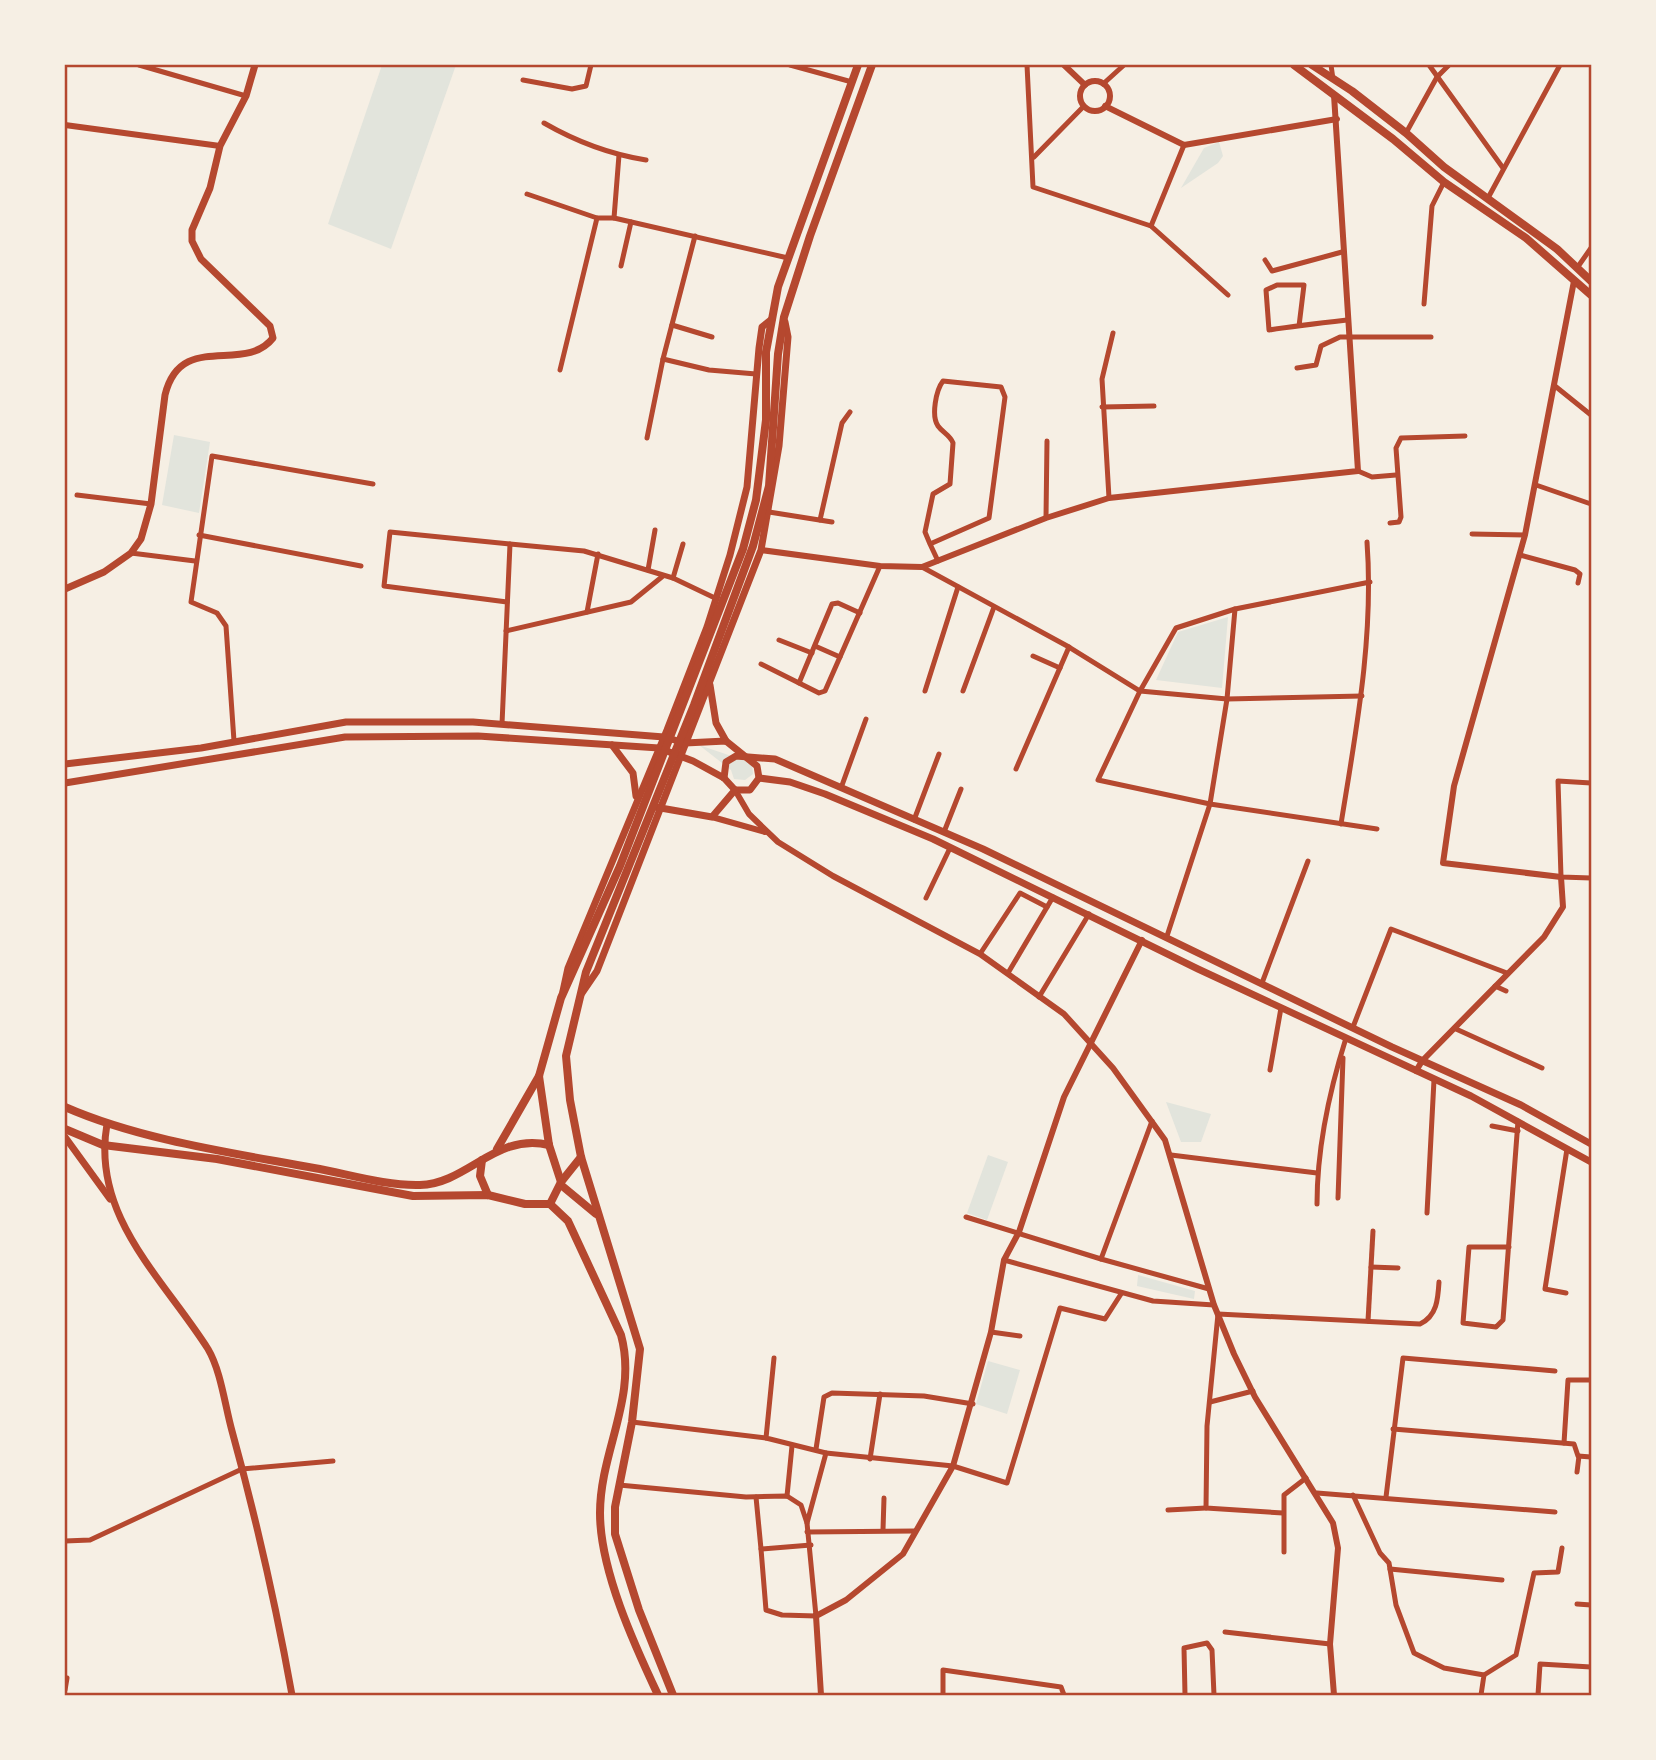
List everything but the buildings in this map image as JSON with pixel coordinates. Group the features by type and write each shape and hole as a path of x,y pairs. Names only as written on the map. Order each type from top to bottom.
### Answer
{"main road":[{"path":"65,589 104,572 131,553 141,539 151,504 169,378 178,366 193,359 229,356 254,349 270,342 274,335 270,327 194,250 192,230 210,188 220,146 246,96 255,65"},
{"path":"561,998 577,968 652,786 743,549 756,500 766,420 766,352 772,319 788,258 858,65"},
{"path":"673,1695 639,1610 615,1534 619,1485 632,1422 640,1349 631,1312 596,1214 581,1157 566,1075 566,1056 586,972 694,705 753,546 769,486 778,354 785,317 810,236 872,65"},
{"path":"1294,65 1394,139 1444,182 1526,238 1591,295"},
{"path":"1312,65 1406,133 1444,167 1557,249 1591,281"},
{"path":"1333,79 1334,95"},
{"path":"578,998 597,971 679,754 761,550 769,512 788,337 785,317"},
{"path":"497,1149 539,1076 568,968 664,737 717,599 747,488 762,327 772,319"},
{"path":"65,783 333,739 478,736 659,748 679,754 724,778 735,790 750,790 759,778 757,766 726,741 712,706 710,681"},
{"path":"65,764 176,751 331,725 383,721 502,724 664,737 685,743 726,741"},
{"path":"331,725 333,739"},
{"path":"612,745 633,773 636,801"},
{"path":"724,778 726,762 736,756 775,759 944,832 1223,961 1262,983 1422,1061 1521,1105 1591,1144"},
{"path":"759,778 790,782 825,793 950,848 1518,1121 1591,1163"},
{"path":"636,801 659,809 712,817 735,790"},
{"path":"539,1076 549,1145 561,1184 596,1214"},
{"path":"65,1107 107,1124 388,1182 421,1185 443,1180 497,1149 526,1142 549,1145"},
{"path":"107,1124 103,1145 111,1200"},
{"path":"65,1129 103,1145 217,1158 413,1196 488,1195 525,1204 550,1204 568,1221 621,1335 626,1353 624,1393 600,1513 614,1582 657,1695"},
{"path":"65,1137 111,1200 146,1265 211,1355 270,1576 292,1695"},
{"path":"550,1204 581,1157"},
{"path":"482,1160 480,1176 488,1195"}],"street":[{"path":"139,65 246,96"},
{"path":"174,74 176,65"},
{"path":"523,80 572,89 586,86 591,65"},
{"path":"790,65 852,82"},
{"path":"1027,65 1034,157 1033,187 1151,226 1228,295"},
{"path":"1064,65 1085,85"},
{"path":"1103,84 1124,65"},
{"path":"1331,65 1333,79"},
{"path":"1429,65 1503,168"},
{"path":"1406,133 1437,77 1449,65"},
{"path":"1488,198 1560,65"},
{"path":"1095,81 1103,84 1110,96 1105,106 1093,111 1084,106 1080,96 1085,85 1095,81"},
{"path":"1334,95 1358,471"},
{"path":"1034,157 1084,106"},
{"path":"1105,106 1184,145 1337,119"},
{"path":"544,123 575,141 619,155 646,160"},
{"path":"65,125 220,146"},
{"path":"1151,226 1184,145"},
{"path":"614,218 619,155"},
{"path":"1424,304 1432,206 1444,182"},
{"path":"527,194 597,218 614,218 788,258"},
{"path":"560,370 597,218"},
{"path":"621,266 631,222"},
{"path":"647,438 663,359 695,236"},
{"path":"1577,268 1591,248"},
{"path":"1265,260 1272,271 1342,252"},
{"path":"1574,281 1525,535 1454,786 1443,863 1591,878"},
{"path":"1299,326 1304,285 1277,285 1266,290 1269,330 1347,320"},
{"path":"672,325 712,337"},
{"path":"1109,498 1102,379 1112,333"},
{"path":"1297,368 1316,365 1321,346 1340,337 1431,337"},
{"path":"663,359 709,370 756,374"},
{"path":"930,544 989,518 1004,397 1001,387 943,381 939,387 936,418 938,426 953,443 950,484 933,494 925,532 930,544 938,561"},
{"path":"1555,386 1591,415"},
{"path":"1102,407 1154,406"},
{"path":"820,520 842,423 850,412"},
{"path":"1391,523 1399,522 1401,517 1396,448 1401,438 1465,436"},
{"path":"1046,518 1047,441"},
{"path":"234,741 226,626 217,613 191,602 199,535 214,454 373,484"},
{"path":"761,550 880,566 922,567 1046,518 1109,498 1358,471 1372,477 1396,475"},
{"path":"1536,485 1591,504"},
{"path":"77,495 151,504"},
{"path":"769,512 832,522"},
{"path":"648,570 655,530"},
{"path":"507,602 384,586 390,532 598,554 673,578 717,599"},
{"path":"1472,534 1525,535"},
{"path":"199,535 361,566"},
{"path":"1341,824 1362,696 1370,582 1367,542"},
{"path":"502,724 510,544"},
{"path":"673,578 683,544"},
{"path":"131,553 195,561"},
{"path":"587,612 598,554"},
{"path":"1520,555 1575,570 1580,574 1578,583"},
{"path":"761,664 822,693 880,566"},
{"path":"922,567 1069,647 1140,691 1227,699 1362,696"},
{"path":"506,631 631,602 663,576"},
{"path":"1370,582 1235,609 1176,628 1140,691 1098,780 1210,804 1377,829"},
{"path":"925,691 958,587"},
{"path":"799,683 832,604 838,603 860,613"},
{"path":"963,691 994,607"},
{"path":"1167,936 1210,804 1227,699 1235,609"},
{"path":"779,640 811,653"},
{"path":"815,646 840,657"},
{"path":"1016,769 1069,647"},
{"path":"1033,656 1060,668"},
{"path":"841,788 866,719"},
{"path":"914,820 939,754"},
{"path":"1416,1071 1422,1061 1456,1029 1556,922 1564,897 1558,782 1591,783"},
{"path":"944,832 961,789"},
{"path":"735,790 750,814 767,833 833,876 980,954 1064,1014 1090,1046 1113,1068 1152,1121 1171,1155 1218,1314 1253,1391 1333,1522 1339,1548 1330,1644 1334,1695"},
{"path":"712,817 767,833"},
{"path":"926,898 950,848"},
{"path":"1262,983 1308,861"},
{"path":"980,954 1020,893 1047,907"},
{"path":"1008,973 1053,897"},
{"path":"1039,997 1089,914"},
{"path":"1353,1027 1391,929 1507,973"},
{"path":"756,1497 766,1610 782,1615 816,1616 846,1600 904,1555 953,1466 992,1332 1004,1260 1019,1232 1064,1097 1142,940"},
{"path":"1496,986 1506,991"},
{"path":"1270,1070 1281,1008"},
{"path":"1456,1029 1542,1068"},
{"path":"1317,1204 1317,1173 1329,1096 1346,1038"},
{"path":"1338,1198 1343,1048"},
{"path":"1427,1213 1434,1080"},
{"path":"1101,1259 1152,1121"},
{"path":"1509,1247 1469,1247 1463,1323 1500,1325 1509,1247 1518,1121"},
{"path":"1492,1126 1518,1131"},
{"path":"1566,1293 1545,1289 1567,1149"},
{"path":"1171,1155 1317,1173"},
{"path":"966,1217 1210,1289"},
{"path":"1368,1321 1373,1231"},
{"path":"1004,1260 1153,1301 1214,1305"},
{"path":"1371,1267 1398,1268"},
{"path":"1218,1314 1420,1324 1429,1320 1435,1310 1439,1282"},
{"path":"632,1422 766,1438 792,1446 816,1448 826,1453 953,1466 1007,1483 1060,1308 1105,1319 1121,1294"},
{"path":"1206,1508 1210,1402 1218,1314"},
{"path":"992,1332 1020,1336"},
{"path":"766,1438 774,1358"},
{"path":"1386,1497 1403,1358 1555,1371"},
{"path":"1564,1443 1568,1380 1591,1380"},
{"path":"1210,1402 1253,1391"},
{"path":"816,1448 824,1397 832,1393 924,1396 973,1404"},
{"path":"870,1459 880,1394"},
{"path":"1393,1429 1576,1445 1579,1457 1577,1472"},
{"path":"787,1496 792,1446"},
{"path":"821,1695 811,1545 807,1522 826,1453"},
{"path":"1579,1457 1591,1457"},
{"path":"65,1541 90,1540 242,1469 334,1461"},
{"path":"1284,1552 1283,1513 1286,1492 1306,1478"},
{"path":"619,1485 756,1497 787,1496 801,1505 807,1522"},
{"path":"1317,1493 1555,1512"},
{"path":"1353,1494 1390,1569 1396,1605 1414,1653 1426,1662 1444,1668 1484,1675 1516,1655 1534,1573 1558,1572 1562,1549"},
{"path":"883,1530 884,1498"},
{"path":"1168,1510 1206,1508 1283,1513"},
{"path":"807,1532 915,1531"},
{"path":"761,1549 811,1545"},
{"path":"1390,1569 1502,1580"},
{"path":"1577,1604 1591,1605"},
{"path":"1225,1632 1330,1644"},
{"path":"1185,1695 1184,1648 1207,1643 1212,1650 1214,1695"},
{"path":"1538,1695 1540,1664 1591,1667"},
{"path":"943,1695 943,1670 1061,1687 1064,1695"},
{"path":"1481,1695 1484,1675"},
{"path":"65,1690 67,1678"}],"shaded area":[{"path":"382,65 456,65 391,249 328,224"},
{"path":"1219,142 1223,156 1218,163 1181,188 1204,148"},
{"path":"174,435 210,442 199,513 162,505"},
{"path":"1228,617 1222,688 1156,680 1178,632"},
{"path":"699,745 752,763 753,774 745,780 734,779 731,770"},
{"path":"1166,1102 1211,1114 1201,1142 1181,1142"},
{"path":"988,1155 1008,1162 987,1220 967,1213"},
{"path":"1138,1275 1195,1291 1194,1299 1137,1286"},
{"path":"988,1361 1020,1370 1007,1414 976,1404"}]}
